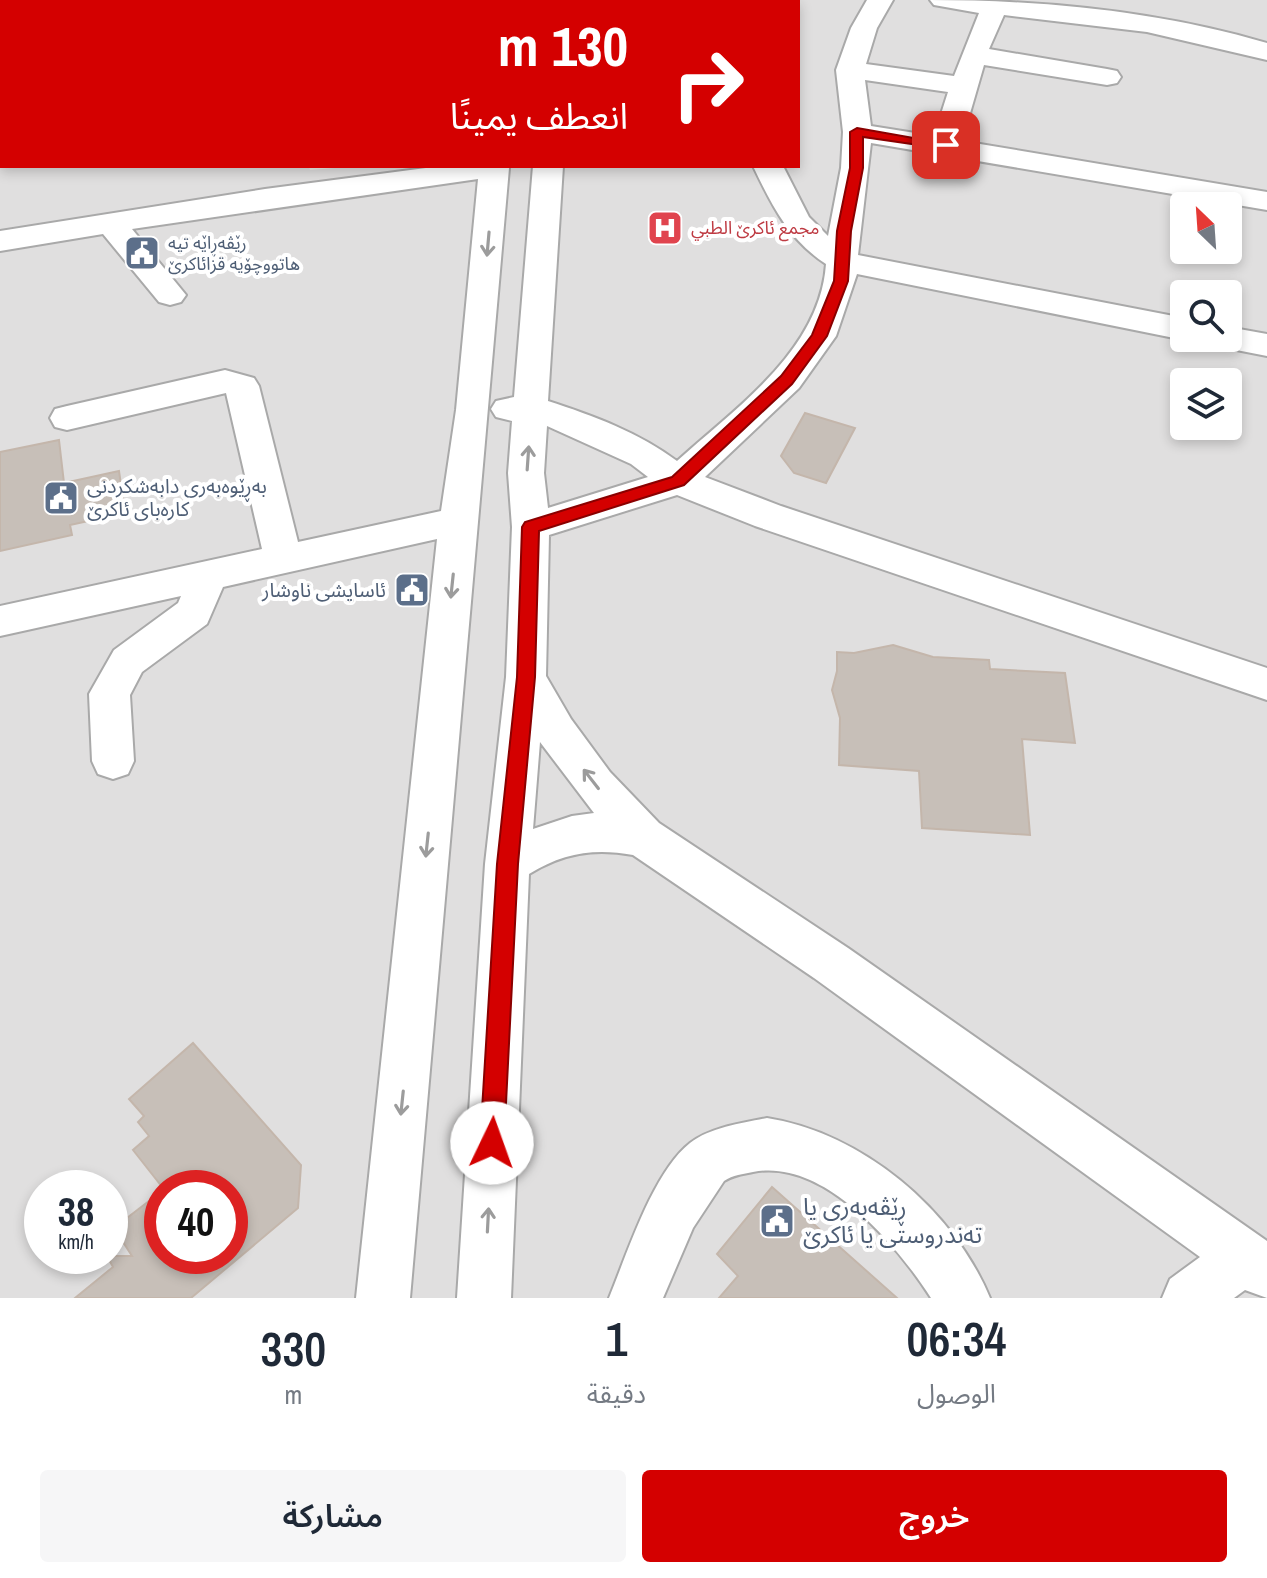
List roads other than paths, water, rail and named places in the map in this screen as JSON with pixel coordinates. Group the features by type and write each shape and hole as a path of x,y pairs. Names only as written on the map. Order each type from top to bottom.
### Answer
{"street":[{"path":"531,527 630,499 678,481 787,380 819,336 834,305 844,262 844,231 856,168 857,132 850,70 864,28 880,0"},
{"path":"943,0 1167,30 1267,52"},
{"path":"946,145 974,55 994,8"},
{"path":"974,55 1107,77"},
{"path":"850,70 964,86"},
{"path":"857,132 1267,201"},
{"path":"263,168 265,198"},
{"path":"0,241 265,198 487,168"},
{"path":"383,1298 458,521 473,410 494,168"},
{"path":"484,1298 507,864 526,677 531,527 526,473 548,168"},
{"path":"769,168 799,229 844,262 1170,326"},
{"path":"111,223 170,295"},
{"path":"1242,341 1267,345"},
{"path":"67,418 225,381 242,386 283,559"},
{"path":"473,410 532,408 585,426 632,449 678,481 899,561 1267,684"},
{"path":"0,621 458,521"},
{"path":"113,761 109,694 128,661 193,613 209,575"},
{"path":"526,677 556,731 595,785 643,837 831,963 1255,1265 1189,1298"},
{"path":"507,864 537,844 572,833 608,830 643,837"},
{"path":"636,1298 676,1208 708,1161 750,1144 800,1147 876,1190 950,1278 963,1298"}],"place":[{"name":"مجمع ئاکرێ الطبي","path":"665,228"},
{"name":"رێڤەڕاێە تیە هاتووچۆیە قزائاکرێ","path":"142,253"},
{"name":"بەڕێوەبەری دابەشکردنی کارەبای ئاکرێ","path":"61,498"},
{"name":"ئاسايشى ناوشار","path":"412,590"},
{"name":"ڕێڤەبەری یا تەندروستی یا ئاکرێ","path":"777,1221"}]}
